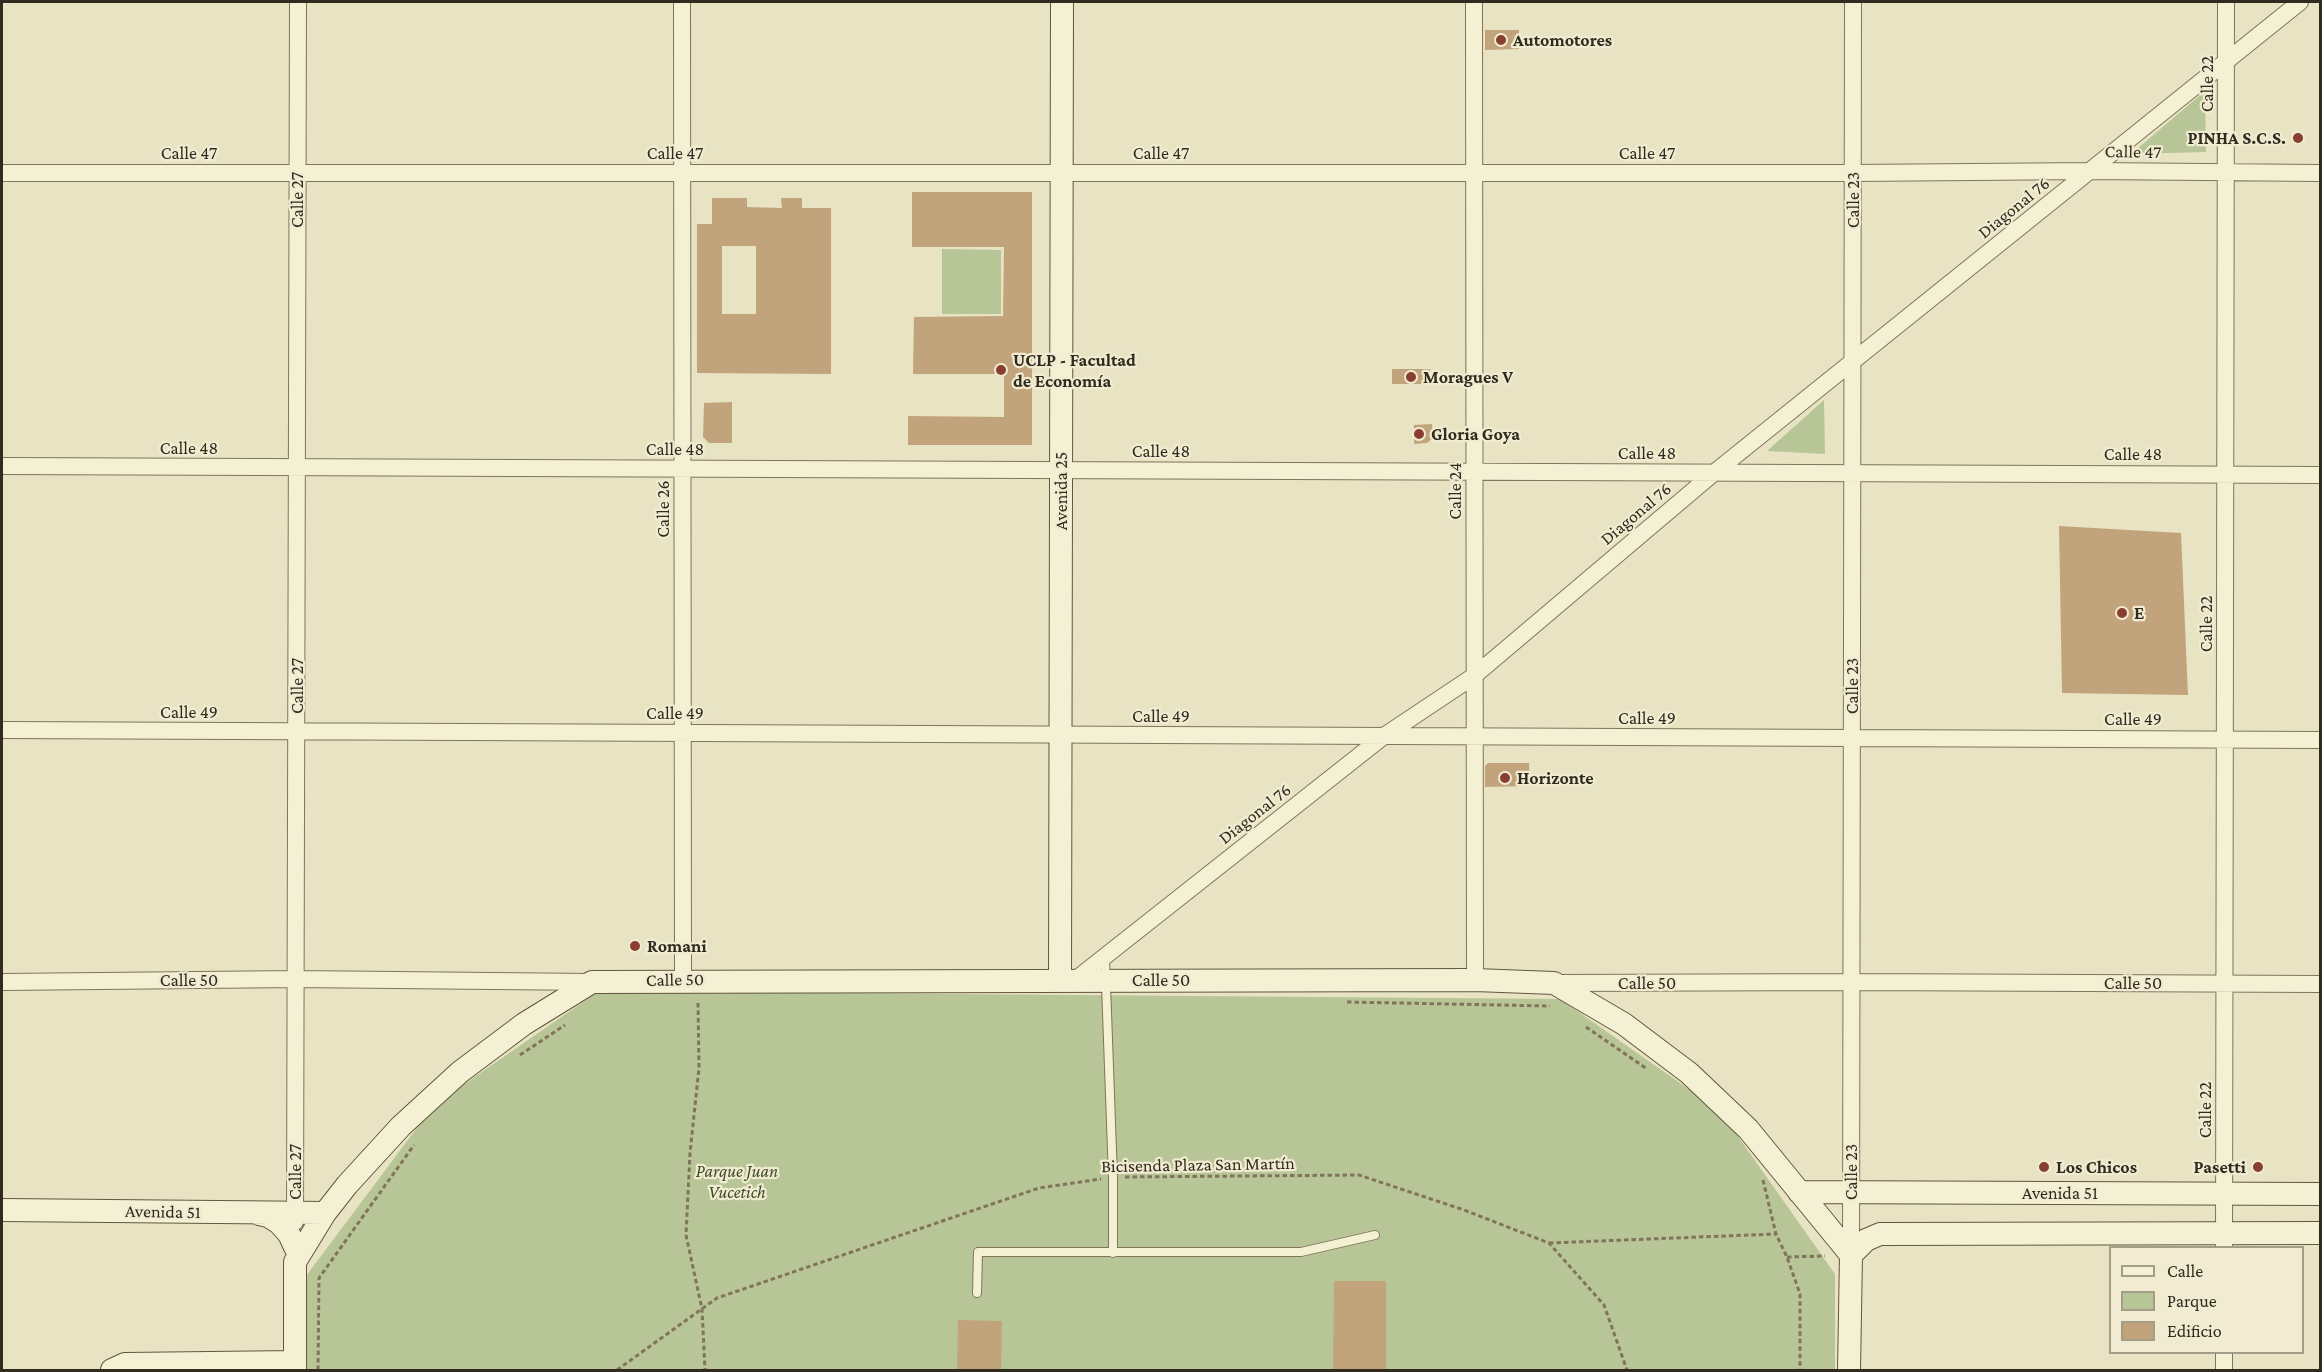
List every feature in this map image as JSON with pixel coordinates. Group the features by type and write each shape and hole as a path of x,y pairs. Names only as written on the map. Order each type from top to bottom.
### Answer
{"main road":[{"name":"Avenida 25","path":"1062,2 1068,173 1068,980"},
{"name":"Avenida 25","path":"1068,173 1074,2"},
{"name":"Calle 50","path":"592,982 1474,980 1554,994"},
{"path":"295,1254 347,1185 401,1126 460,1072 524,1024 592,982"},
{"path":"1554,994 1624,1024 1689,1073 1748,1129 1851,1255 1857,1246 1880,1234 2224,1240 2320,1233"},
{"name":"Avenida 51","path":"1799,1192 2320,1194"},
{"name":"Avenida 51","path":"2,1210 325,1213"},
{"path":"254,1213 268,1216 279,1223 289,1234 295,1254"},
{"name":"Calle 27","path":"295,1254 295,1366"},
{"name":"Calle 23","path":"1848,1371 1851,1255"},
{"path":"112,1371 125,1364 295,1366"}],"street":[{"name":"Calle 27","path":"295,1254 298,2"},
{"name":"Calle 26","path":"682,2 683,733 690,980"},
{"name":"Calle 24","path":"1474,2 1474,980"},
{"name":"Calle 23","path":"1851,1255 1853,2"},
{"name":"Calle 22","path":"2224,1240 2226,2"},
{"name":"Diagonal 76","path":"1068,980 1105,957 1384,736 1474,676 1715,472 2300,2"},
{"name":"Calle 47","path":"2,173 2092,171 2320,173"},
{"name":"Calle 48","path":"2,466 2320,475"},
{"name":"Calle 49","path":"2,730 2320,740"},
{"name":"Calle 50","path":"2,982 296,980 592,982"},
{"name":"Calle 50","path":"1554,994 1852,982 2320,984"},
{"path":"2224,1354 2224,1371"}],"lane":[{"path":"1105,957 1113,1178 1113,1253"},
{"path":"977,1293 978,1252 1300,1252 1375,1235"}],"path":[{"path":"690,980 699,1068 690,1153 686,1235 702,1309 705,1371"},
{"path":"1338,1002 1554,994"},
{"path":"516,1057 574,1019"},
{"path":"1582,1025 1647,1069"},
{"path":"318,1371 319,1278 419,1137"},
{"name":"Bicisenda Plaza San Martín","path":"617,1371 717,1298 1039,1188 1113,1178 1359,1175 1464,1210 1549,1243 1604,1305 1627,1371"},
{"path":"1763,1178 1776,1234 1800,1294 1800,1371"},
{"path":"1549,1243 1776,1234"},
{"path":"1787,1257 1851,1255"}],"green space":[{"path":"2205,91 2206,152 2131,154"},
{"path":"942,249 1001,250 1001,314 942,314"},
{"path":"1824,400 1825,454 1767,451"},
{"name":"Parque Juan Vucetich","path":"599,991 1560,999 1720,1111 1835,1274 1835,1370 307,1370 306,1276 434,1105"}],"building":[{"name":"Automotores","path":"1485,30 1519,30 1519,49 1485,50"},
{"path":"912,192 1032,192 1032,445 908,445 908,416 1004,417 1004,374 913,374 914,317 1003,316 1004,247 912,247"},
{"path":"712,198 747,198 747,207 782,208 781,198 802,198 802,208 831,208 831,374 697,373 697,224 712,224","holes":["722,246 756,246 756,314 722,314"]},
{"name":"Moragues V","path":"1392,369 1430,369 1430,384 1392,384"},
{"path":"732,402 732,443 709,443 703,437 704,403"},
{"name":"Gloria Goya","path":"1432,424 1433,438 1427,443 1414,444 1414,425"},
{"name":"E","path":"2059,526 2181,533 2188,695 2062,693"},
{"name":"Horizonte","path":"1488,763 1529,763 1530,786 1485,787 1485,766"},
{"path":"1334,1281 1386,1281 1386,1371 1333,1371"},
{"path":"958,1320 1002,1321 1001,1371 957,1371"}],"place":[{"name":"Automotores","path":"1501,40"},
{"name":"PINHA S.C.S.","path":"2298,138"},
{"name":"UCLP - Facultad de Economía","path":"1001,370"},
{"name":"Moragues V","path":"1411,377"},
{"name":"Gloria Goya","path":"1419,434"},
{"name":"E","path":"2122,613"},
{"name":"Horizonte","path":"1505,778"},
{"name":"Romani","path":"635,946"},
{"name":"Los Chicos","path":"2044,1167"},
{"name":"Pasetti","path":"2258,1167"}]}
